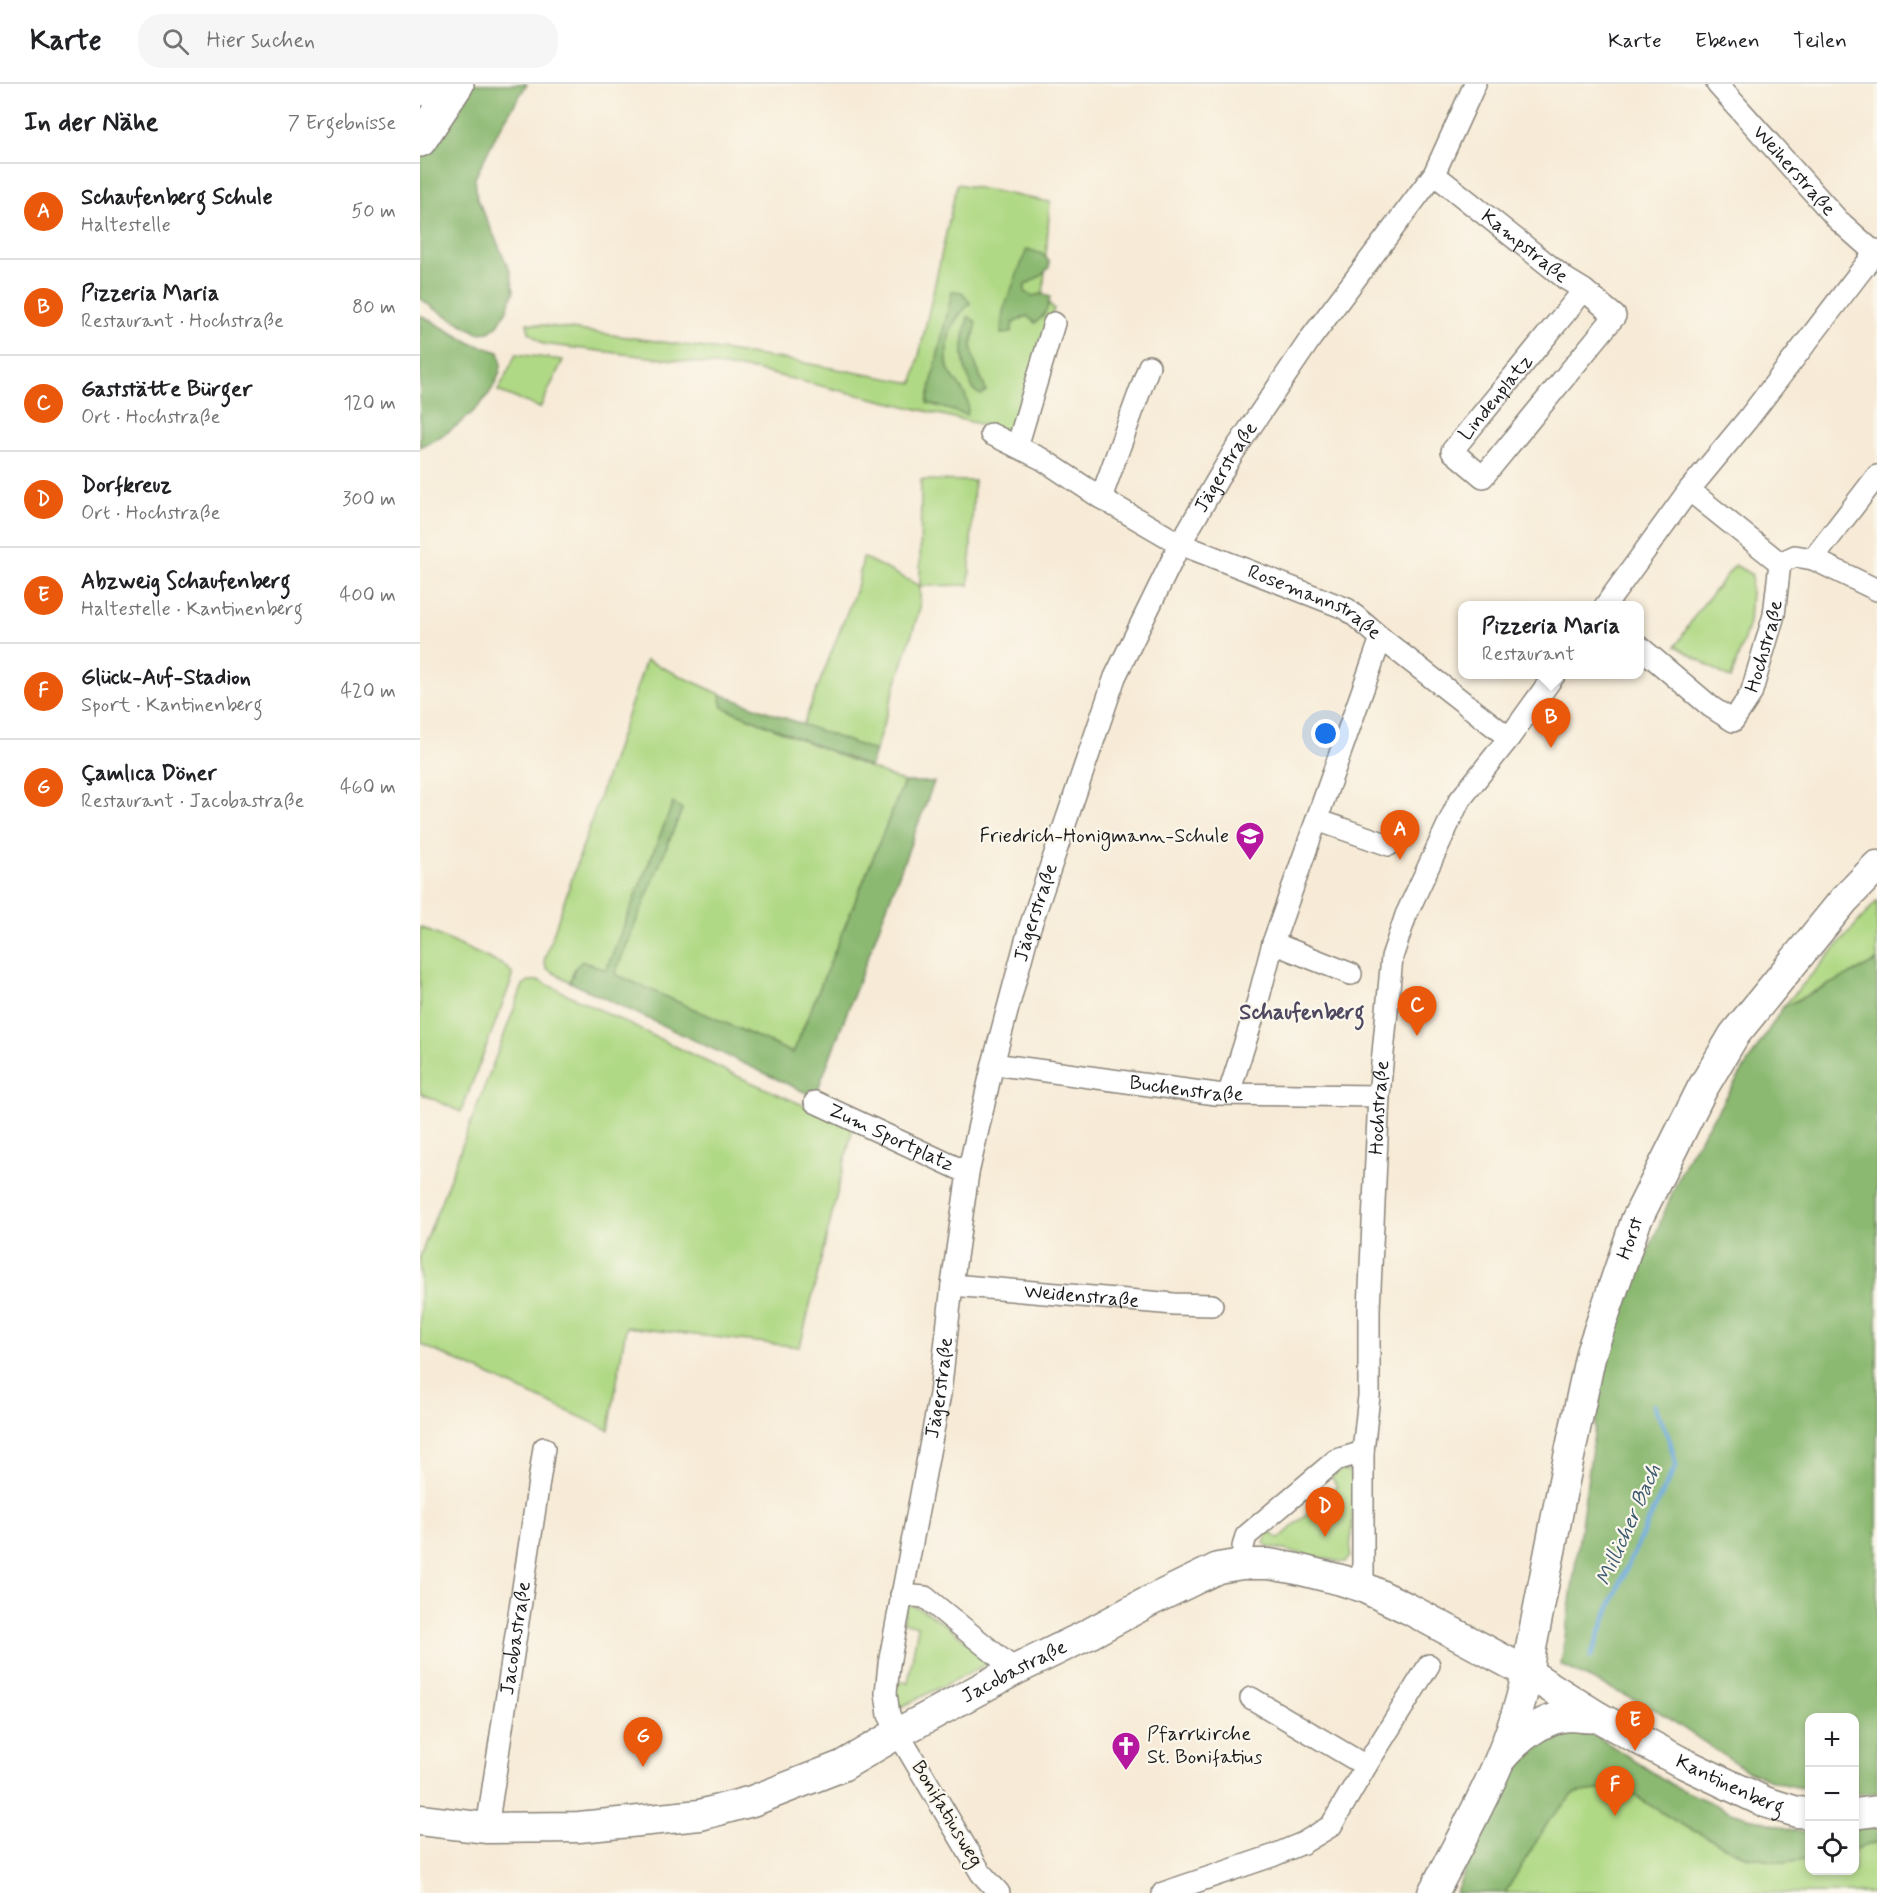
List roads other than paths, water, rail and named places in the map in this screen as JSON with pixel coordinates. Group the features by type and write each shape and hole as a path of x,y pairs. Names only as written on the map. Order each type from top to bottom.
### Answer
{"highway":[{"path":"420,89 423,84"},
{"path":"420,140 456,84"}],"street":[{"name":"Jägerstraße","path":"898,1733 889,1715 886,1693 901,1595 940,1394 968,1173 993,1064 1028,933 1115,677 1180,544 1233,453 1304,348 1434,174 1475,84"},
{"name":"Weiherstraße","path":"1718,84 1838,220 1876,251"},
{"name":"Kampstraße","path":"1434,174 1615,316"},
{"path":"1609,601 1689,490 1747,420 1876,251"},
{"name":"Lindenplatz","path":"1584,290 1452,452 1483,477 1615,316"},
{"path":"1017,447 1054,323"},
{"path":"1101,498 1149,366"},
{"name":"Rosemannstraße","path":"991,434 1042,459 1101,498 1180,544 1347,609 1509,738"},
{"path":"1813,559 1877,476"},
{"path":"1689,490 1780,563 1795,556 1813,559 1877,590"},
{"name":"Hochstraße","path":"1644,650 1711,707 1733,721 1751,694 1772,625 1780,563"},
{"path":"1229,1093 1256,1008 1273,943 1382,638"},
{"name":"Hochstraße","path":"1363,1587 1362,1452 1369,1395 1369,1309 1379,1096 1392,957 1406,915 1459,801 1552,679"},
{"path":"1317,820 1389,845"},
{"name":"Horst","path":"1502,1757 1528,1673 1531,1648 1591,1353 1636,1221 1702,1089 1734,1035 1844,900 1877,866"},
{"path":"1273,943 1351,974"},
{"name":"Buchenstraße","path":"993,1064 1216,1094 1379,1096"},
{"name":"Zum Sportplatz","path":"815,1102 968,1173"},
{"name":"Weidenstraße","path":"952,1285 1174,1304 1212,1305"},
{"name":"Jacobastraße","path":"487,1828 544,1448"},
{"path":"1242,1564 1246,1536 1336,1460 1362,1452"},
{"name":"Jacobastraße","path":"420,1820 487,1828 579,1827 700,1815 752,1801 842,1766 1015,1670 1148,1602 1218,1568 1242,1564 1269,1564 1297,1569 1363,1587 1528,1673"},
{"path":"901,1595 925,1596 1015,1670"},
{"path":"1163,1893 1272,1856 1303,1843 1331,1826 1429,1665"},
{"name":"Kantinenberg","path":"1528,1673 1598,1717 1679,1761 1765,1802 1805,1812"},
{"path":"1251,1698 1366,1766"},
{"path":"1433,1893 1502,1757 1517,1740 1558,1717 1573,1716 1587,1719 1598,1717"},
{"name":"Bonifatiusweg","path":"898,1733 981,1873 999,1893"},
{"path":"1859,1813 1877,1811"}],"waterway":[{"name":"Millicher Bach","path":"1591,1657 1630,1560 1676,1466 1670,1441 1654,1405"}],"place":[{"name":"Pizzeria Maria","path":"1551,748"},
{"name":"Schaufenberg Schule","path":"1400,860"},
{"name":"Friedrich-Honigmann-Schule","path":"1250,862"},
{"name":"Gaststätte Bürger","path":"1417,1036"},
{"name":"Dorfkreuz","path":"1325,1537"},
{"name":"Abzweig Schaufenberg","path":"1635,1751"},
{"name":"Çamlıca Döner","path":"643,1767"},
{"name":"Pfarrkirche St. Bonifatius","path":"1126,1772"},
{"name":"Glück-Auf-Stadion","path":"1615,1816"}],"district":[{"name":"Schaufenberg","path":"1302,1013"}]}
